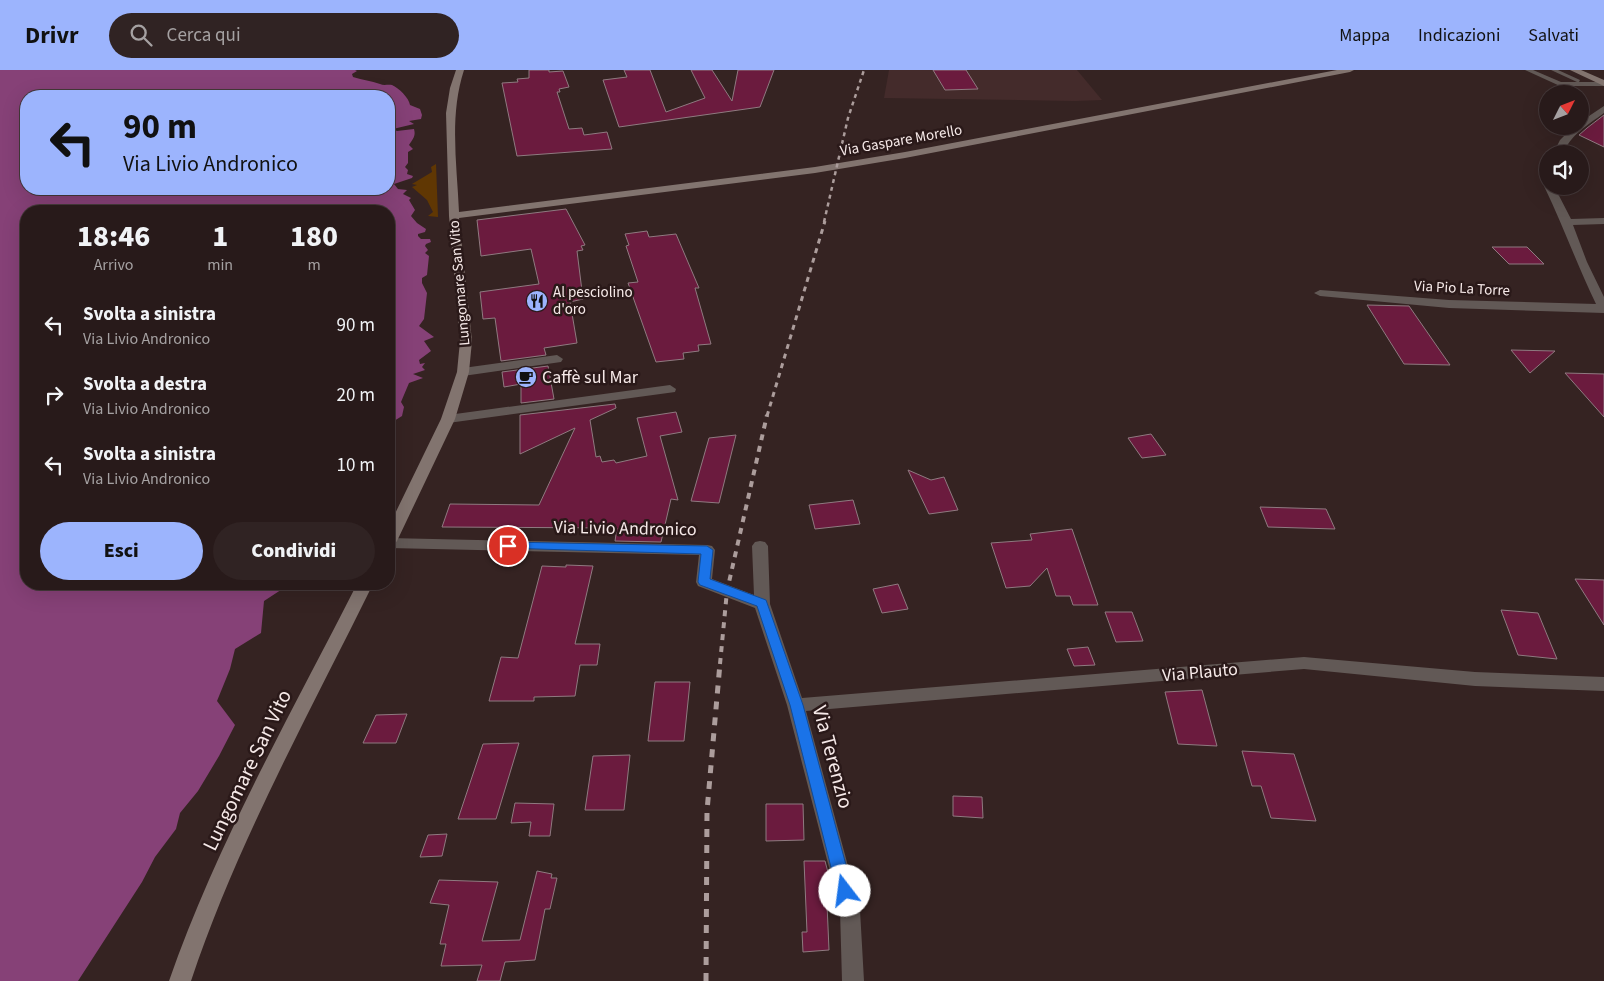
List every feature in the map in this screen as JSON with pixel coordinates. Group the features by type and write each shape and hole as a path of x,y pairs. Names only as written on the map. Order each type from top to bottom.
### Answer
{"main road":[{"name":"Lungomare San Vito","path":"395,529 448,419 463,372 466,341 454,216 450,113 454,88 460,70"},
{"name":"Via Gaspare Morello","path":"454,216 815,170 905,155 1350,70"},
{"path":"1574,70 1604,84"},
{"name":"Lungomare San Vito","path":"180,981 195,937 227,859 362,590"}],"street":[{"path":"1589,120 1604,109"},
{"path":"1562,145 1570,135"},
{"path":"1554,195 1567,222 1581,262 1603,308"},
{"path":"1567,222 1604,221"},
{"name":"Via Pio La Torre","path":"1320,293 1449,304 1603,308"},
{"path":"463,372 556,359"},
{"path":"448,419 670,389"},
{"name":"Via Livio Andronico","path":"395,542 707,550 704,582 762,604"},
{"name":"Via Terenzio","path":"760,546 762,604 796,705 850,910 853,981"},
{"name":"Via Plauto","path":"796,705 1304,663 1475,679 1604,684"}],"lane":[{"path":"1528,70 1560,84 1604,84"},
{"path":"1543,70 1571,83"},
{"path":"1554,70 1581,83"}],"shaded area":[{"path":"0,70 355,70 357,71 352,74 353,77 398,88 408,99 410,105 420,109 421,119 409,121 414,124 395,129 395,90 20,90 20,195 395,195 395,185 398,189 407,190 403,194 411,198 409,200 415,210 411,216 426,229 425,232 418,234 418,236 421,239 430,239 431,242 425,246 428,250 425,253 429,256 427,275 422,278 422,283 427,293 424,319 419,326 434,337 424,341 431,351 419,360 420,364 425,363 422,367 425,370 413,374 423,378 409,383 401,402 404,407 402,416 395,420 395,205 20,205 20,590 281,590 264,601 261,633 235,649 230,669 217,701 235,725 219,756 198,791 180,813 176,829 155,857 142,882 78,981 0,981"},
{"path":"889,70 1077,70 1102,100 884,98"},
{"path":"414,129 415,134 409,145 413,149 408,152 408,163 405,167 408,170 407,174 413,176 395,184 395,130"},
{"path":"436,164 438,217 428,216 433,212 427,200 412,187 417,185 412,184 432,172 431,167"}],"building":[{"path":"529,70 563,71 569,87 559,89 560,92 557,92 569,129 582,128 584,135 607,132 612,149 517,156 502,83 518,82 517,79 529,78"},
{"path":"624,70 650,70 666,112 705,98 691,70 712,70 732,101 738,70 774,70 760,107 619,127 603,80 627,77"},
{"path":"933,70 966,70 978,89 945,90"},
{"path":"1604,115 1604,147 1579,135 1589,135 1589,126"},
{"path":"566,209 585,245 581,246 583,250 577,251 583,299 570,302 577,343 544,348 546,355 501,361 495,318 483,319 480,292 539,284 531,249 481,256 477,220"},
{"path":"647,231 649,237 676,234 699,288 695,288 711,344 698,345 699,351 683,353 684,359 656,362 628,283 638,282 626,246 629,245 625,234"},
{"path":"1492,247 1527,247 1544,264 1509,264"},
{"path":"1367,305 1409,306 1450,365 1404,364"},
{"path":"1511,350 1555,351 1530,373"},
{"path":"548,366 554,399 521,403 521,384 504,387 502,372"},
{"path":"1565,373 1604,374 1604,417"},
{"path":"615,404 616,408 590,420 596,457 600,456 602,462 614,460 616,463 647,456 637,418 676,412 682,432 660,436 678,500 671,499 661,542 615,541 617,528 442,527 450,504 539,505 575,428 520,454 520,415"},
{"path":"1151,434 1166,455 1142,458 1128,438"},
{"path":"736,435 719,503 691,501 709,438"},
{"path":"908,470 931,480 944,477 958,510 929,514"},
{"path":"853,500 860,524 815,529 809,505"},
{"path":"1260,507 1326,509 1335,529 1268,527"},
{"path":"1072,529 1098,605 1073,605 1070,596 1056,596 1047,568 1030,586 1006,588 991,543 1032,540 1030,534"},
{"path":"566,565 593,566 575,644 600,644 597,665 580,665 575,696 534,697 534,701 489,701 501,657 518,658 542,566 566,567"},
{"path":"1575,579 1604,580 1604,625"},
{"path":"898,584 908,609 882,613 873,589"},
{"path":"1501,610 1538,613 1557,659 1518,655"},
{"path":"1105,612 1132,612 1143,641 1116,642"},
{"path":"1088,647 1095,665 1074,666 1067,649"},
{"path":"655,682 690,682 684,741 648,741"},
{"path":"1202,690 1217,746 1178,744 1165,692"},
{"path":"407,714 396,743 363,743 376,715"},
{"path":"519,743 496,819 458,819 483,744"},
{"path":"1242,751 1294,754 1316,821 1271,818 1261,786 1252,786"},
{"path":"630,755 624,810 585,810 593,756"},
{"path":"953,796 982,797 983,818 953,816"},
{"path":"515,803 554,804 550,836 529,836 531,822 511,823"},
{"path":"766,804 803,804 804,840 766,841"},
{"path":"447,834 442,856 420,857 428,835"},
{"path":"804,861 825,861 830,880 832,903 827,904 829,950 803,952 802,932 807,932"},
{"path":"537,871 552,874 551,878 557,878 550,909 545,909 535,960 505,962 500,981 477,981 482,965 441,966 446,944 440,944 449,905 430,903 439,880 498,882 482,941 520,940"}],"railway":[{"path":"824,222 848,118 864,70"},
{"path":"767,416 825,221"},
{"path":"720,664 727,591 767,415"},
{"path":"706,981 707,811 720,663"}],"place":[{"name":"Al pesciolino d'oro","path":"537,301"},
{"name":"Caffè sul Mar","path":"526,377"}],"route":[{"path":"508,546 707,550 704,582 762,604 796,705 845,891"}]}
